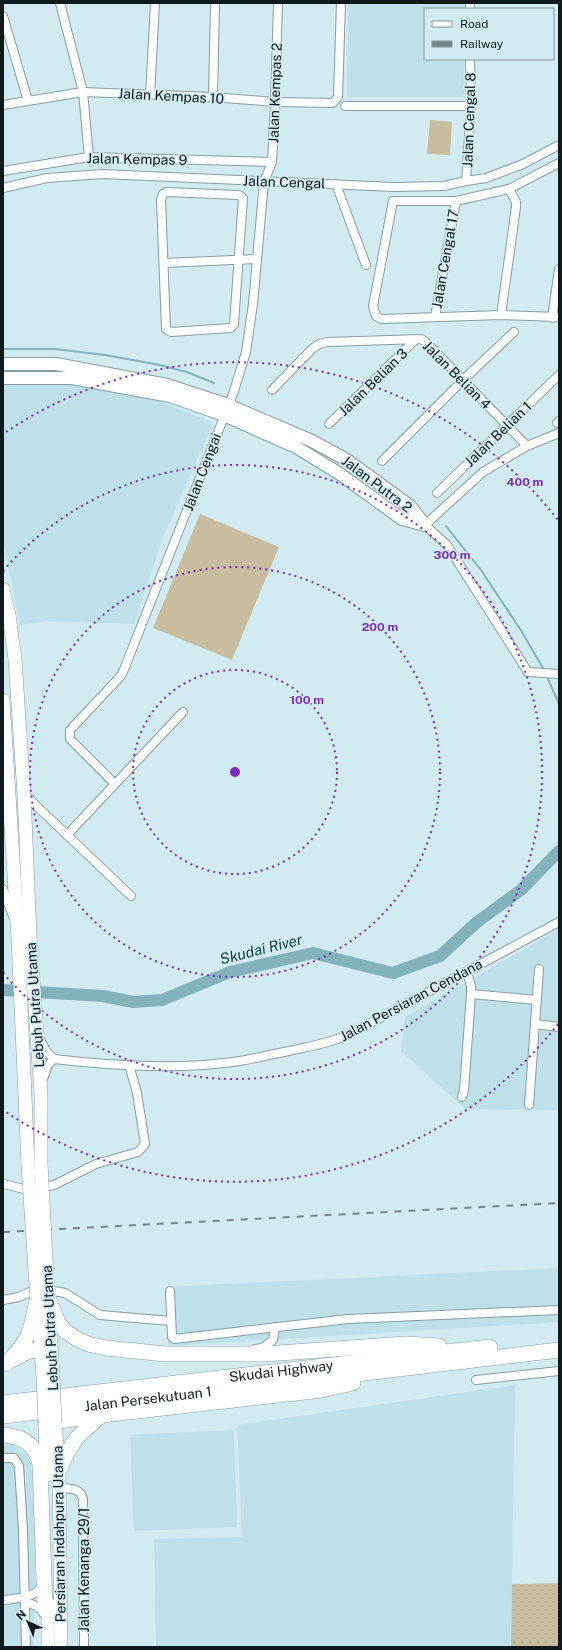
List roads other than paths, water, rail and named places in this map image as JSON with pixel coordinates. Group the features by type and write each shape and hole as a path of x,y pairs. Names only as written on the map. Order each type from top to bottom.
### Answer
{"highway":[{"path":"42,1299 65,1331 77,1340 106,1348 166,1354 265,1354 406,1344 478,1349"},
{"path":"5,1366 23,1347 32,1328 42,1299"},
{"name":"Skudai Highway","path":"3,1403 559,1340"},
{"path":"5,1366 20,1354 29,1350 46,1348"},
{"path":"50,1422 322,1390 436,1364 559,1350"},
{"name":"Jalan Persekutuan 1","path":"3,1416 436,1364"},
{"path":"59,1471 67,1451 77,1436 102,1415"},
{"path":"3,1435 26,1440 38,1455 40,1464 45,1607 48,1616"}],"main road":[{"name":"Lebuh Putra Utama","path":"3,589 15,659 24,794 22,934 23,1027 35,1165 50,1422"},
{"name":"Lebuh Putra Utama","path":"3,700 22,934 36,1028 41,1093 35,1165"},
{"name":"Persiaran Indahpura Utama","path":"50,1422 59,1471 62,1647"},
{"name":"Persiaran Indahpura Utama","path":"48,1647 50,1422"}],"street":[{"path":"60,3 83,92 89,157"},
{"path":"150,95 155,3"},
{"path":"214,98 215,3"},
{"name":"Jalan Kempas 2","path":"264,182 272,162 278,3"},
{"name":"Jalan Kempas 10","path":"3,105 83,92 330,104 335,102 338,97 341,3"},
{"path":"3,16 28,101"},
{"name":"Jalan Cengal 8","path":"466,181 471,106 470,60"},
{"path":"345,106 471,106"},
{"name":"Jalan Cengal","path":"3,188 47,178 102,174 394,187 444,186 486,178 524,164 559,144"},
{"name":"Jalan Kempas 9","path":"3,171 89,157 272,162"},
{"path":"559,163 509,189 456,201 395,200 392,202 373,306 376,316 381,319 501,315 556,318 559,270"},
{"name":"Jalan Cengai","path":"115,784 70,739 70,730 123,672 236,386 246,352 253,304 264,182"},
{"path":"336,184 366,264"},
{"path":"501,315 516,207 516,202 509,189"},
{"path":"169,192 239,194 242,196 244,200 239,260 233,327 230,329 171,332 167,330 161,200 164,194 169,192"},
{"name":"Jalan Cengal 17","path":"435,317 456,201"},
{"path":"164,263 257,258"},
{"path":"382,461 463,380 514,332"},
{"name":"Jalan Belian 3","path":"329,424 416,339"},
{"name":"Jalan Belian 4","path":"272,390 312,349 319,344 327,342 421,339 426,342 527,446"},
{"name":"Jalan Putra 2","path":"3,364 56,364 167,385 228,405 340,474 402,519 425,525"},
{"name":"Jalan Belian 1","path":"437,493 559,375"},
{"name":"Jalan Putra 2","path":"3,378 72,378 228,405"},
{"path":"559,433 527,446 483,472 425,525 447,545 528,672 559,674"},
{"path":"67,835 183,712"},
{"path":"24,794 131,896"},
{"path":"3,889 22,934"},
{"name":"Jalan Persiaran Cendana","path":"54,1059 89,1063 187,1066 234,1062 332,1042 348,1035 559,922"},
{"path":"529,1105 539,969"},
{"path":"462,1096 464,1090 471,994 471,986 467,972"},
{"path":"471,994 537,1000"},
{"path":"535,1024 559,1027"},
{"path":"36,1028 42,1043 54,1059 44,1072 41,1093"},
{"path":"3,1184 24,1189 54,1185 96,1164 138,1152 142,1149 145,1144 137,1093 129,1065"},
{"path":"3,1300 19,1297 32,1291 43,1289 65,1293 100,1315 171,1321"},
{"path":"170,1291 172,1337 174,1339 348,1319 559,1310"},
{"path":"196,1354 262,1348 273,1340 275,1327"},
{"path":"476,1380 559,1372"},
{"path":"3,1458 14,1458 19,1466 23,1530 26,1647"},
{"name":"Jalan Kenanga 29/1","path":"59,1488 77,1490 81,1493 83,1499 84,1647"},
{"path":"25,1600 41,1589 44,1582"},
{"path":"3,1600 25,1600 37,1606 48,1616"}],"waterway":[{"path":"3,349 55,349 105,355 160,365 187,372 214,383"},
{"path":"446,526 481,570 522,632 544,670"},
{"path":"548,679 559,704"},
{"name":"Skudai River","path":"3,990 103,996 133,1002 162,1000 230,972 313,953 393,973 440,956 477,922 521,890 559,851"}],"railway":[{"path":"3,1232 559,1203"}]}
